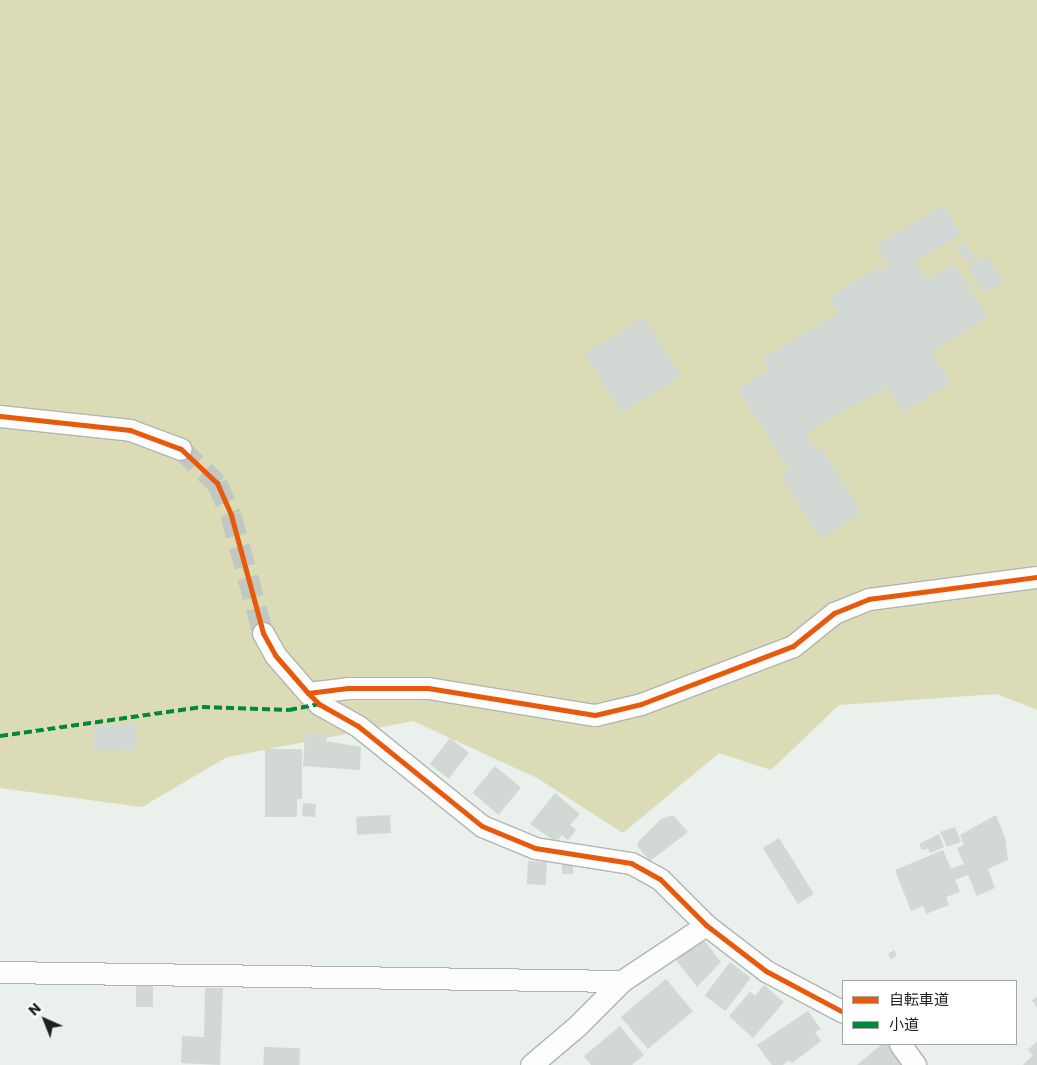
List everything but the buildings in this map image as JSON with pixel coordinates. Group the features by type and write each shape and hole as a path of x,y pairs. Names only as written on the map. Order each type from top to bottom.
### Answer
{"street":[{"path":"0,416 130,430 181,449"},
{"path":"308,693 348,688 428,688 595,714 641,704 793,646 834,613 869,599 1037,577"},
{"path":"263,633 276,655 319,704 358,726 482,826 535,848 630,863 660,879 706,925 766,971 842,1011"},
{"path":"531,1065 577,1026 622,981 706,925"},
{"path":"0,972 622,981"},
{"path":"901,1045 915,1065"}],"green space":[{"path":"0,0 1037,0 1037,710 997,694 839,705 771,770 719,753 623,833 537,778 413,721 227,757 142,807 0,788"}],"tunnel":[{"path":"181,449 217,483 231,515 263,633"}],"marked path":[{"path":"0,736 202,707 289,710 319,704"}],"cycle path":[{"path":"0,416 130,430 181,449 217,483 231,515 263,633 275,655 308,693 348,688 428,688 595,715 641,704 793,646 834,613 869,599 1037,577"},
{"path":"308,693 319,704 358,726 482,826 535,848 631,863 660,879 706,925 766,971 842,1011"}]}
